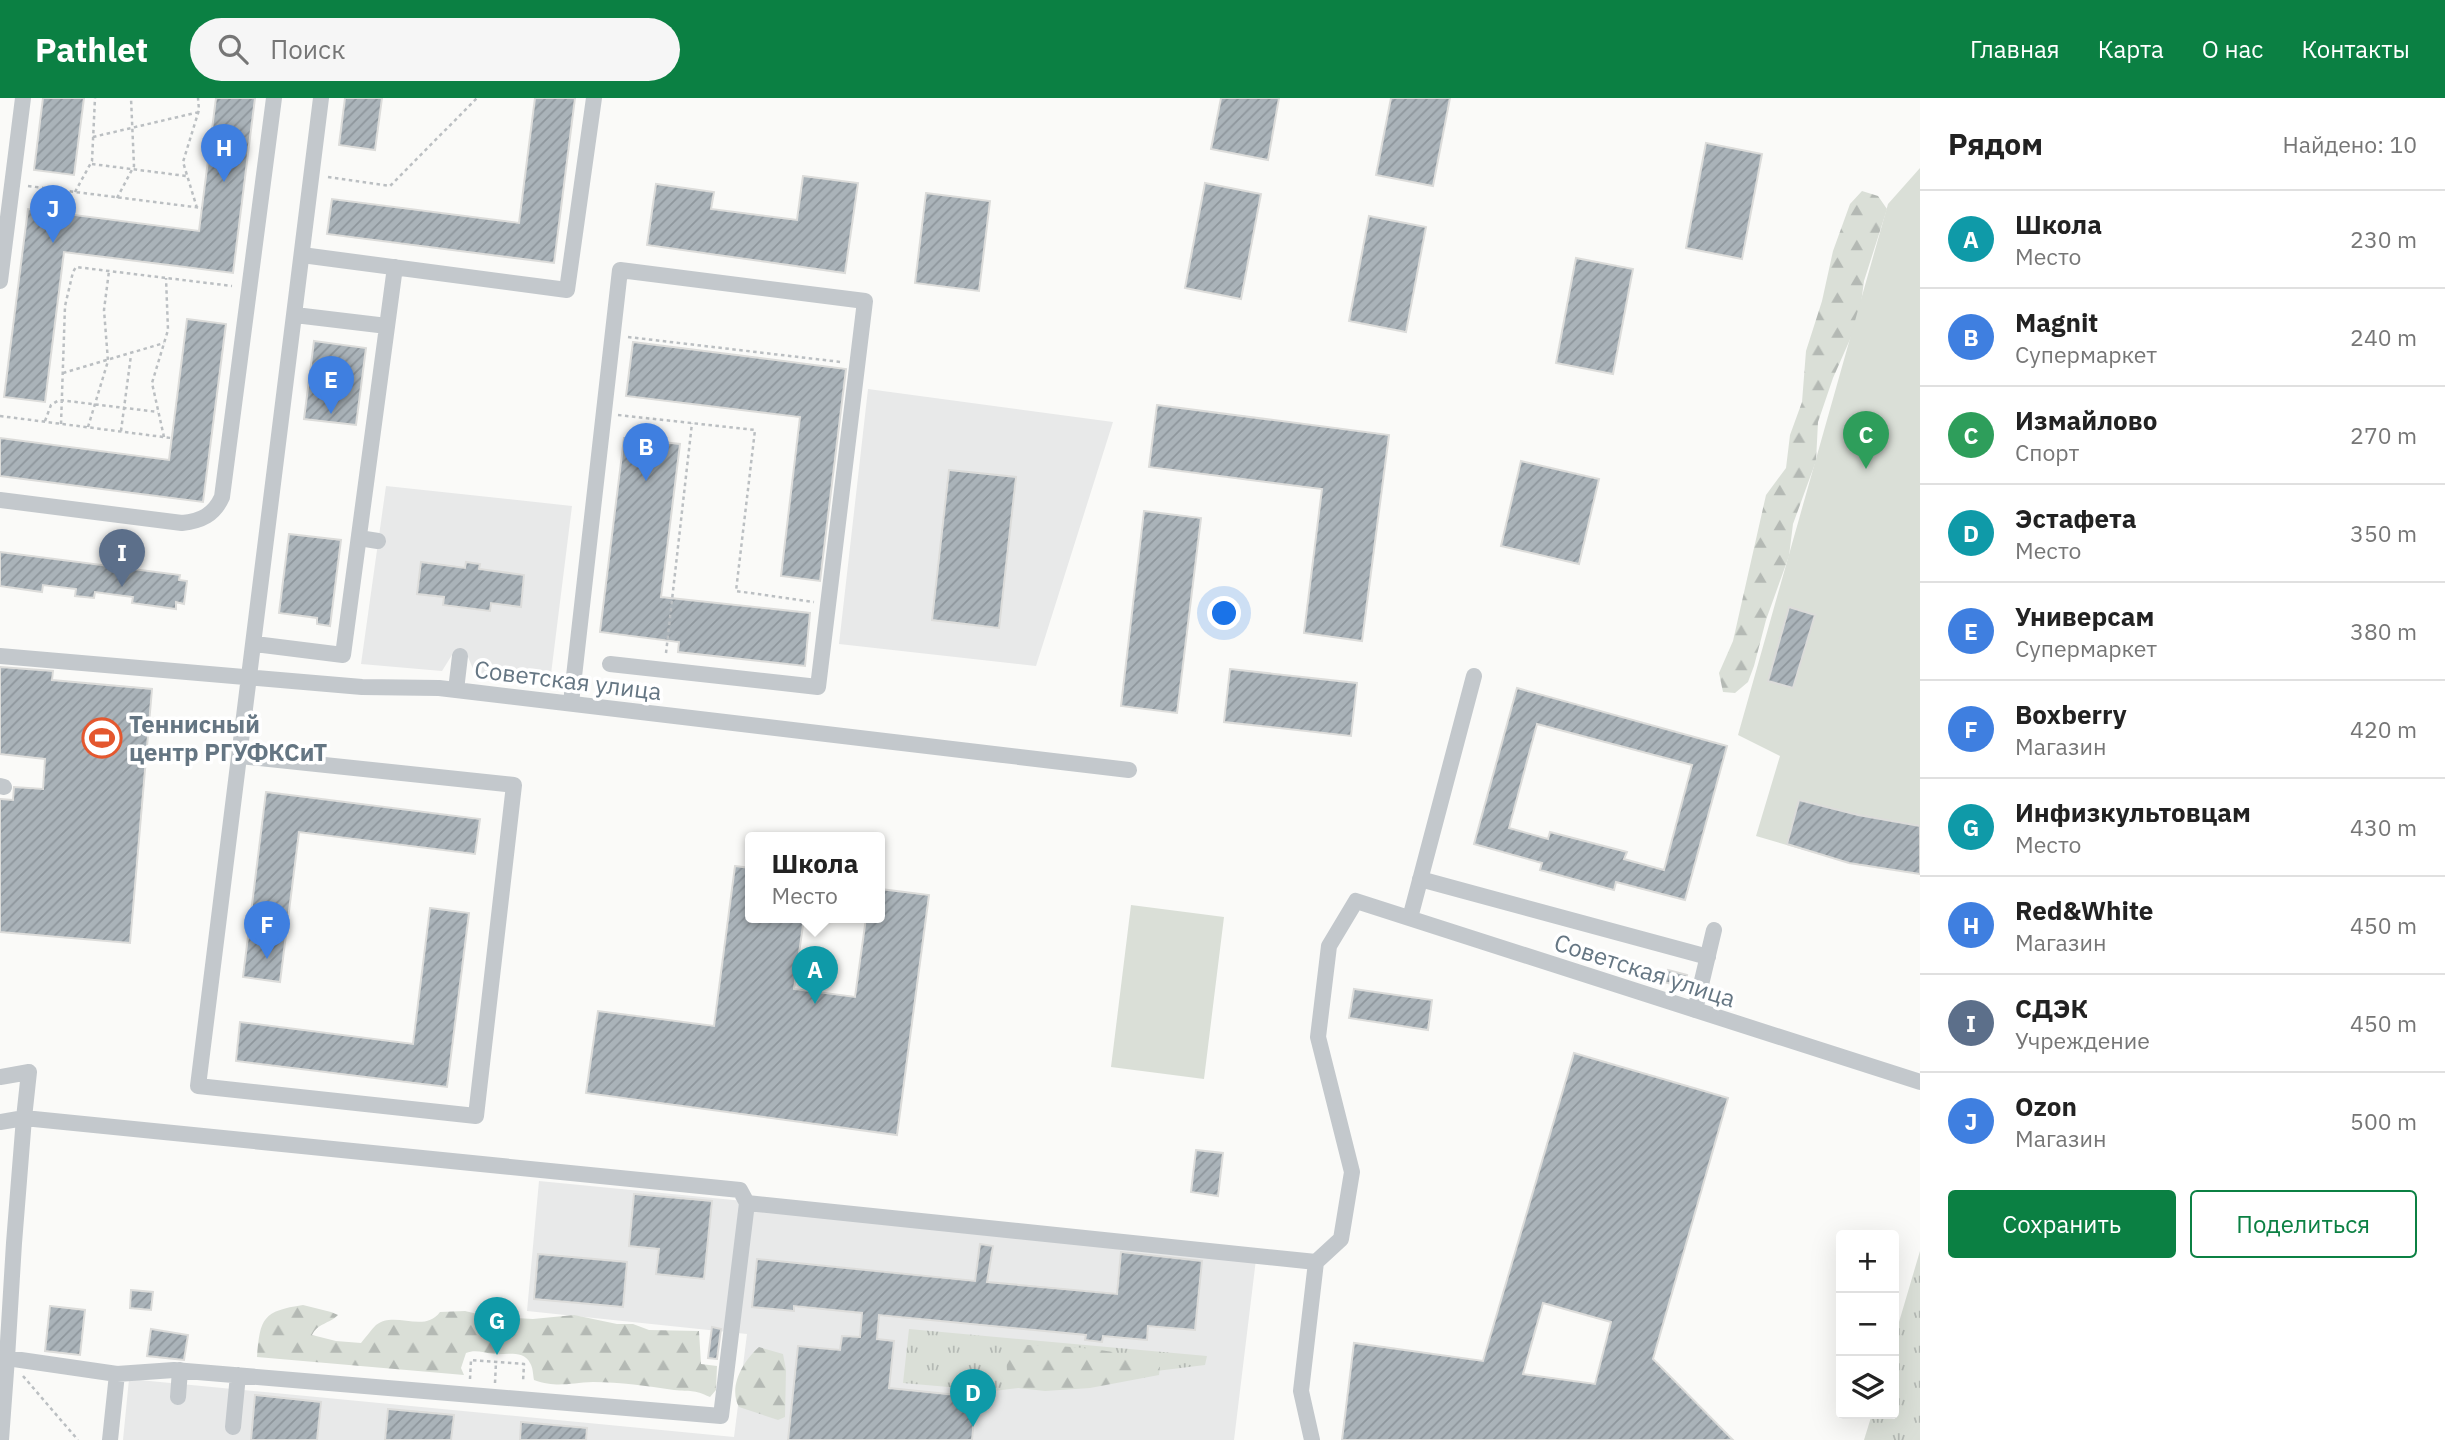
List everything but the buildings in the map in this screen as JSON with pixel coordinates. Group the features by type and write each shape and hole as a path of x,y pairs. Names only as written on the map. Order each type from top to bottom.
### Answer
{"street":[{"path":"0,281 23,98"},
{"path":"0,500 182,523 196,522 214,511 222,497 274,98"},
{"path":"240,756 514,785 476,1116 198,1086 321,98"},
{"path":"302,255 567,290 594,98"},
{"path":"255,644 343,655 395,267"},
{"path":"571,703 620,270 865,301 828,603 832,636 817,687 610,664"},
{"path":"295,315 387,326"},
{"path":"359,538 379,541"},
{"name":"Советская улица","path":"0,656 362,687 456,690 1129,770"},
{"path":"456,690 460,656"},
{"path":"1410,918 1474,676"},
{"path":"1420,879 1708,957"},
{"name":"Советская улица","path":"1316,1262 1341,1239 1352,1177 1318,1037 1329,946 1356,901 1920,1082"},
{"path":"1695,1010 1714,930"},
{"path":"0,1077 29,1072 7,1256 1,1440"},
{"path":"0,1122 24,1118 740,1190 747,1203 721,1416 180,1370 117,1374 4,1357"},
{"path":"747,1203 1316,1262 1301,1391 1312,1440"},
{"path":"178,1397 180,1370"},
{"path":"110,1440 117,1374"},
{"path":"233,1427 238,1375"}],"path":[{"path":"75,192 91,163 95,98"},
{"path":"117,198 134,169 131,98"},
{"path":"12,184 199,208 186,176 183,159 199,112 198,98"},
{"path":"312,174 390,186 477,98"},
{"path":"93,137 199,112"},
{"path":"91,163 186,176"},
{"path":"61,424 65,306 73,272 79,267 249,289"},
{"path":"88,427 108,360 104,310 110,271"},
{"path":"164,437 152,383 169,320 166,278"},
{"path":"612,335 858,364"},
{"path":"63,373 164,343"},
{"path":"121,431 131,354"},
{"path":"45,421 51,405 62,400 158,412"},
{"path":"604,413 755,430 736,591 828,603"},
{"path":"0,416 171,438"},
{"path":"664,670 692,423"},
{"path":"4,1357 78,1440"},
{"path":"468,1395 471,1360 524,1363 522,1399"},
{"path":"495,1390 496,1362"}],"shaded area":[{"path":"868,389 1113,422 1036,666 839,644"},
{"path":"386,486 572,506 550,682 476,676 468,657 452,655 442,671 361,664"},
{"path":"539,1181 1257,1251 1234,1440 123,1440 129,1379 734,1437 747,1334 527,1311"}],"green space":[{"path":"1920,168 1920,873 1916,873 1849,863 1756,836 1780,756 1738,735 1888,204"},
{"path":"1862,191 1878,196 1887,209 1864,281 1859,319 1833,378 1818,422 1816,461 1793,524 1789,556 1766,620 1754,666 1748,682 1735,693 1723,692 1719,673 1733,641 1766,495 1786,468 1790,435 1802,402 1806,351 1822,301 1833,251 1850,204"},
{"path":"1131,905 1224,917 1204,1079 1111,1067"},
{"path":"1920,1251 1920,1440 1864,1440 1870,1419 1899,1419 1899,1322"},
{"path":"303,1305 338,1315 317,1328 312,1335 361,1343 376,1325 384,1321 418,1322 433,1318 440,1312 465,1311 482,1315 489,1321 498,1323 503,1329 516,1318 574,1315 617,1324 633,1324 649,1330 699,1331 701,1364 717,1366 716,1390 710,1397 696,1392 624,1383 550,1384 534,1380 531,1365 523,1356 476,1351 466,1353 461,1368 464,1375 257,1357 260,1333 266,1319 279,1310"},
{"path":"909,1329 1207,1356 1205,1365 994,1391 903,1383"},
{"path":"1018,1345 1071,1347 1130,1356 1160,1367 1159,1375 1090,1388 1045,1391 1010,1387 1007,1357 1011,1348"},
{"path":"759,1347 783,1354 786,1370 785,1417 778,1420 739,1407 736,1399 739,1375"}],"place":[{"name":"Red&White","path":"224,182"},
{"name":"Ozon","path":"53,243"},
{"name":"Универсам","path":"331,414"},
{"name":"Измайлово","path":"1866,469"},
{"name":"Magnit","path":"646,481"},
{"name":"СДЭК","path":"122,587"},
{"name":"Теннисный центр РГУФКСиТ","path":"102,738"},
{"name":"Boxberry","path":"267,959"},
{"name":"Школа","path":"815,1004"},
{"name":"Инфизкультовцам","path":"497,1355"},
{"name":"Эстафета","path":"973,1427"}]}
